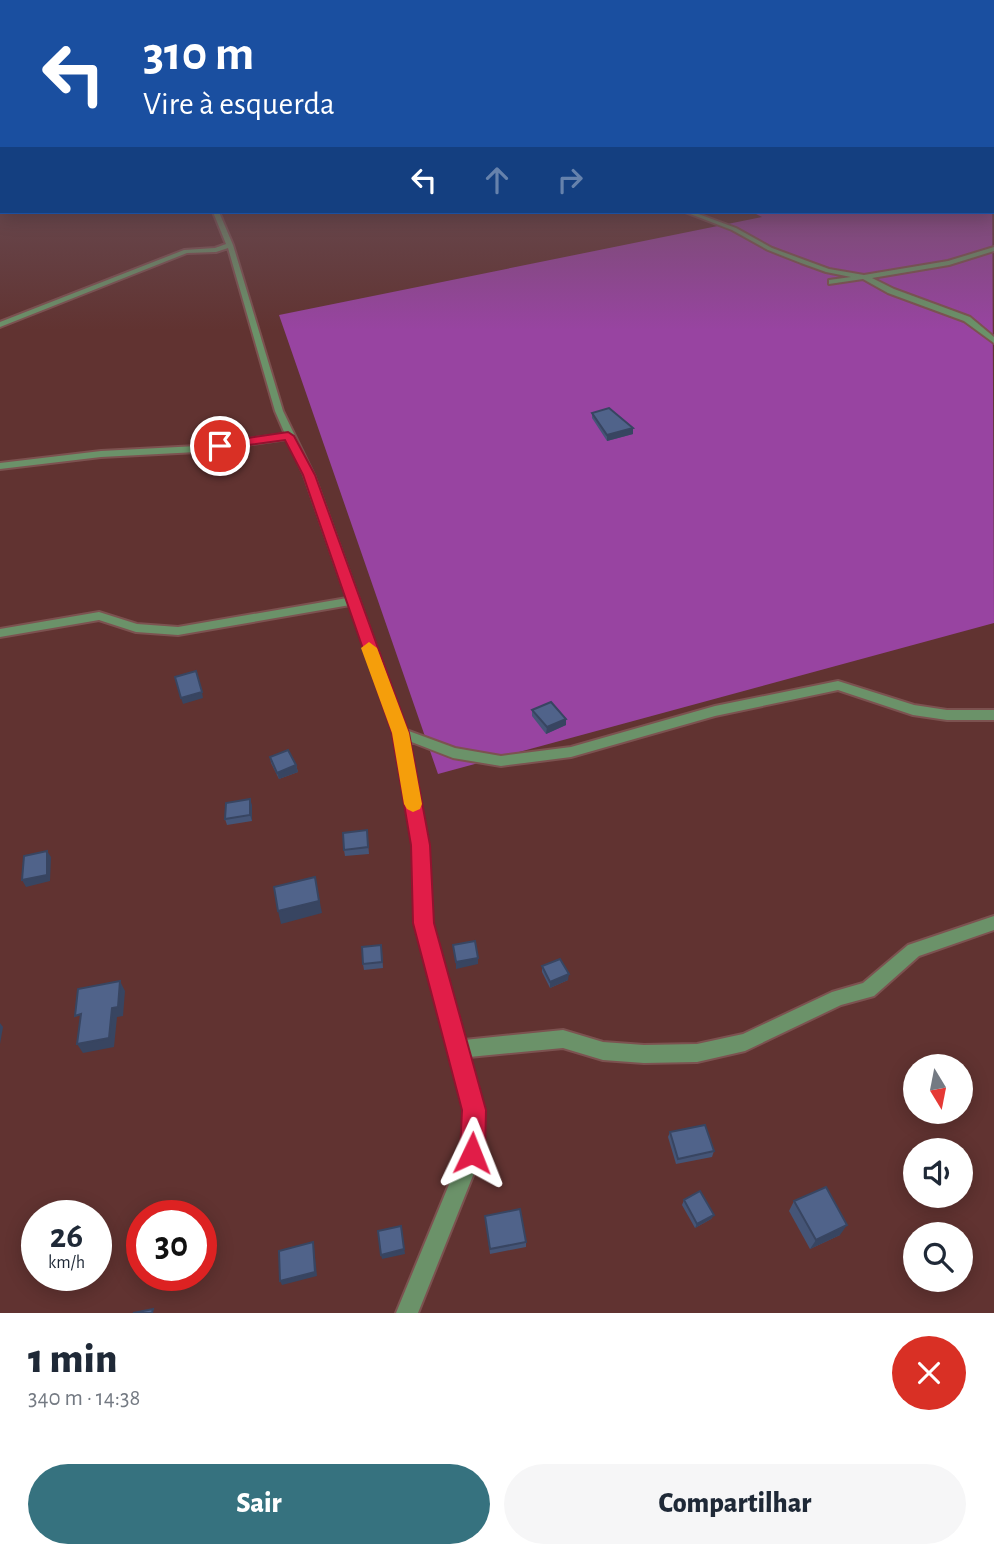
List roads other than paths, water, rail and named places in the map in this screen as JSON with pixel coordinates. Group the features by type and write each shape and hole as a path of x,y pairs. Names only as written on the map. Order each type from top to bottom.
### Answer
{"street":[{"path":"217,214 230,245 267,377 288,436 309,475 401,733 420,845 424,923 474,1110 472,1153 407,1313"},
{"path":"693,214 734,229 770,249 803,262 828,271 865,276 883,288 967,318 994,341"},
{"path":"0,326 186,251 216,250 230,245"},
{"path":"832,282 949,263 994,248"},
{"path":"0,466 101,454 197,449 288,436"},
{"path":"0,633 99,616 136,628 178,631 352,601"},
{"path":"401,733 453,753 500,761 571,752 715,711 838,685 913,710 947,715 994,715"},
{"path":"458,1049 563,1039 603,1051 644,1054 697,1053 745,1042 838,998 868,990 914,950 994,923"}]}
